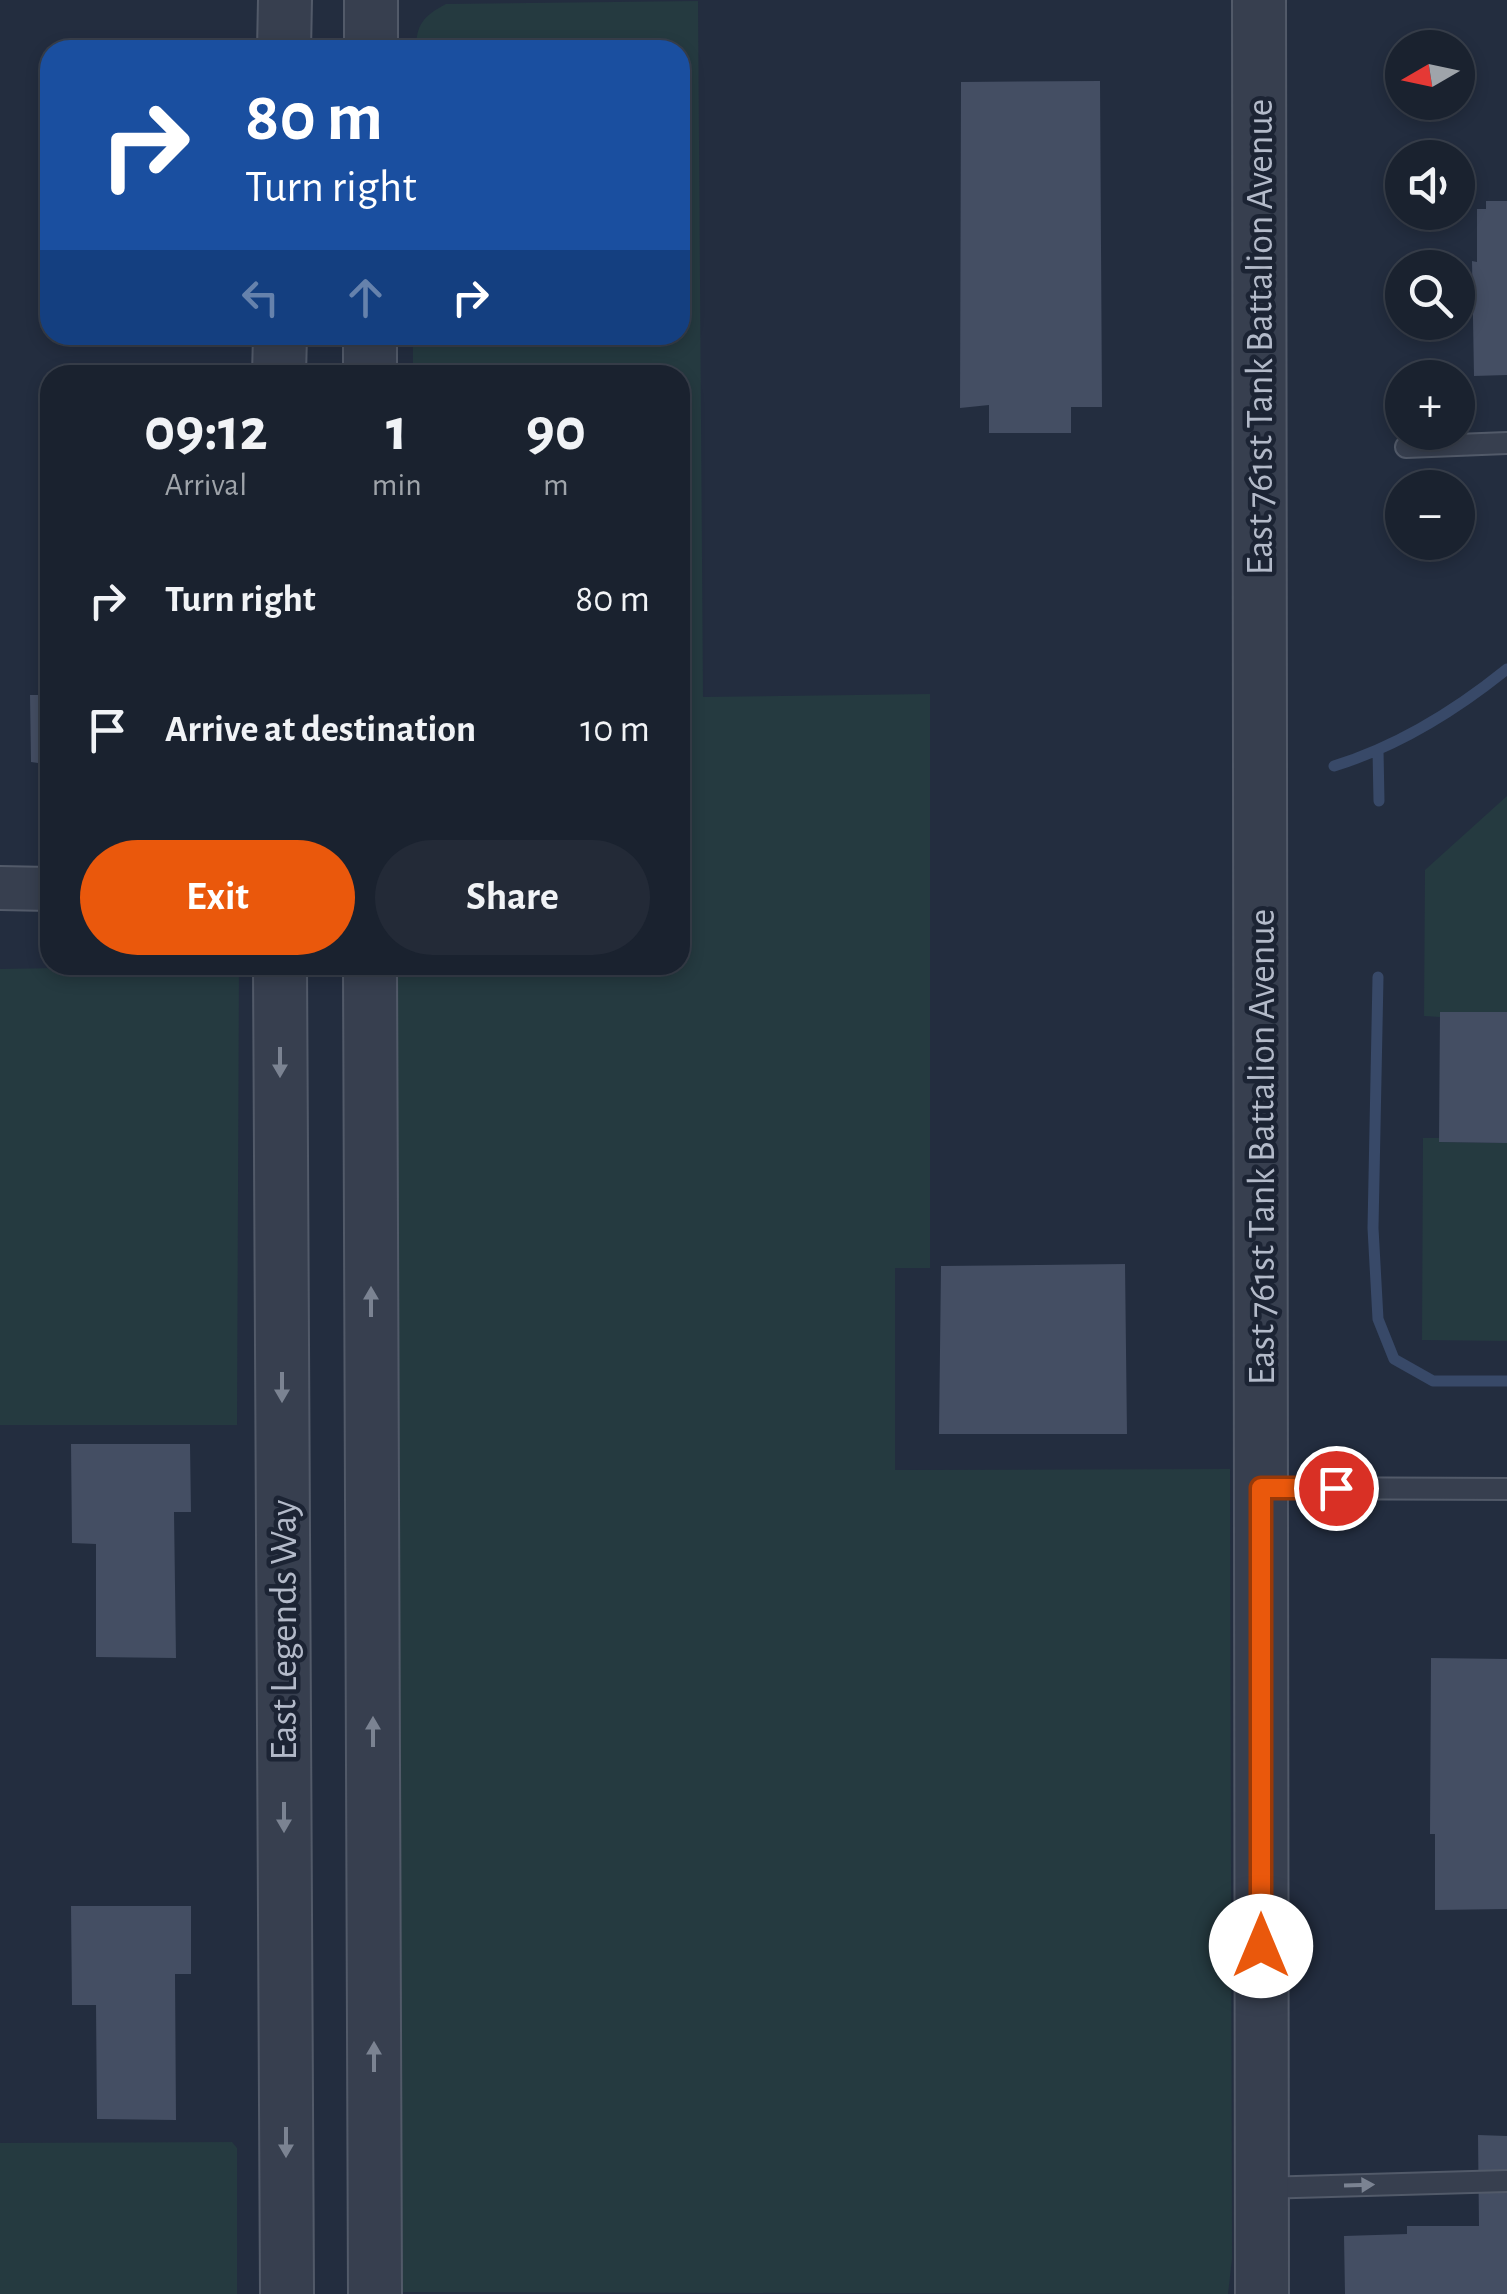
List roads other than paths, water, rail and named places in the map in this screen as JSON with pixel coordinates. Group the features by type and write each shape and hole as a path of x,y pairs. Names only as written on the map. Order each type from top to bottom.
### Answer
{"street":[{"path":"284,40 285,0"},
{"path":"371,0 371,40"},
{"name":"East 761st Tank Battalion Avenue","path":"1259,0 1262,2294"},
{"path":"0,888 40,889"},
{"name":"East Legends Way","path":"280,975 287,2294"},
{"path":"370,975 375,2294"}],"lane":[{"path":"1475,444 1507,443"},
{"path":"1261,1488 1507,1489"},
{"path":"1262,2188 1507,2181"}],"waterway":[{"path":"1334,766 1425,726 1507,669"},
{"path":"1378,750 1379,801"},
{"path":"1378,977 1373,1228 1378,1319 1394,1359 1433,1381 1507,1381"}]}
